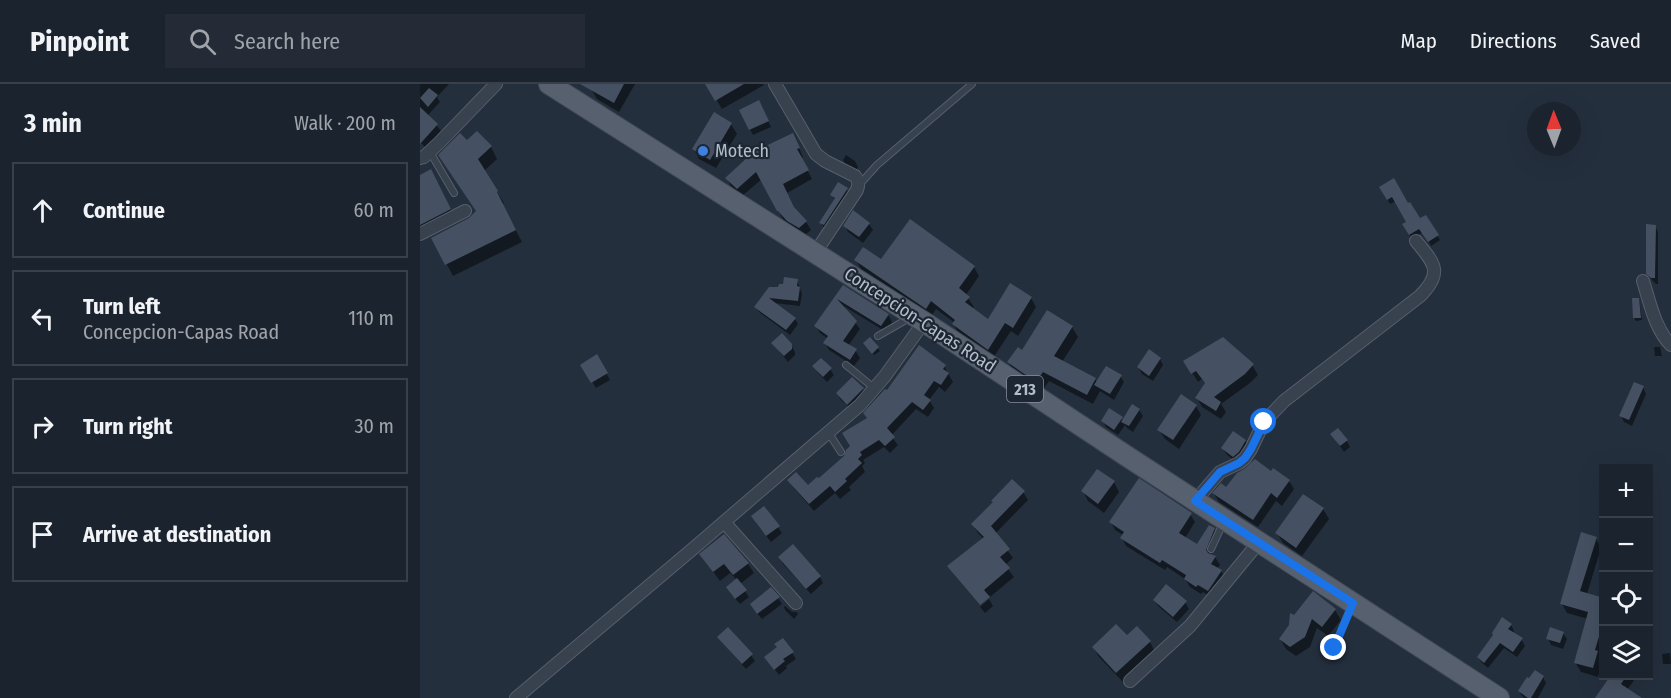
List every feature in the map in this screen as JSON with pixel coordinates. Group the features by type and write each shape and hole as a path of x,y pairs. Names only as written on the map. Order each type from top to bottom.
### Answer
{"main road":[{"name":"Concepcion-Capas Road","path":"549,84 919,319 1499,698"}],"street":[{"path":"424,153 496,84"},
{"path":"775,84 816,154 855,176 858,180 857,190 815,254"},
{"path":"420,234 465,211"},
{"path":"1195,501 1220,472 1245,458 1264,422 1284,401 1420,297 1427,289 1434,277 1433,261 1416,241"},
{"path":"1643,281 1656,322 1671,345"},
{"path":"516,698 860,405 875,388 919,319"},
{"path":"724,522 796,603"},
{"path":"1130,681 1190,626 1259,542"}],"lane":[{"path":"859,185 878,165 972,84"},
{"path":"424,153 454,193"},
{"path":"879,336 919,319"},
{"path":"846,365 875,388"},
{"path":"828,432 841,453"},
{"path":"1211,549 1225,520"},
{"path":"1334,648 1353,603"}],"building":[{"path":"580,84 624,84 614,103"},
{"path":"705,84 744,84 715,101"},
{"path":"429,88 438,95 428,107 420,98"},
{"path":"759,100 769,121 749,130 739,110"},
{"path":"420,107 438,124 420,144"},
{"path":"714,112 732,123 710,160 692,149"},
{"path":"477,131 492,146 478,159 498,191 516,230 445,265 431,238 469,218 476,211 438,155 460,133 467,140"},
{"path":"793,133 800,148 797,149 809,170 783,184 794,207 807,221 799,228 777,211 756,172 737,189 725,178 748,157 747,155"},
{"path":"431,169 451,209 420,225 420,175"},
{"path":"1394,178 1408,203 1410,202 1420,218 1426,215 1439,235 1428,242 1419,229 1409,235 1402,224 1406,222 1392,197 1387,200 1379,187"},
{"path":"838,182 848,188 824,225 819,223 835,198 830,195"},
{"path":"853,210 870,223 859,237 843,226"},
{"path":"910,219 975,266 959,288 970,297 965,302 988,319 1010,283 1032,297 1013,328 1005,323 988,350 952,324 955,320 931,301 926,309 854,260 863,247 881,259"},
{"path":"1646,224 1656,225 1655,278 1646,274"},
{"path":"784,277 798,279 797,286 800,287 798,301 769,298 796,318 786,330 754,307 769,287 778,287 779,284 783,284"},
{"path":"843,285 889,314 881,326 837,299 857,321 843,341 857,349 850,360 823,343 828,336 814,326"},
{"path":"1632,298 1639,298 1641,318 1633,318"},
{"path":"1047,310 1073,326 1054,356 1096,378 1087,395 1043,372 1036,382 1007,362 1018,347 1022,350"},
{"path":"782,333 792,344 792,349 784,356 771,343"},
{"path":"870,337 879,347 872,354 863,343"},
{"path":"1223,337 1254,364 1245,374 1214,397 1221,402 1216,411 1195,398 1205,383 1196,371 1191,374 1183,361"},
{"path":"919,345 946,365 943,369 949,373 941,385 934,381 924,395 931,400 923,410 912,402 887,428 895,437 885,446 879,440 860,452 862,455 858,459 862,463 845,479 847,481 835,492 830,486 809,504 787,480 796,472 808,485 844,456 850,446 842,433 867,418 863,413 885,389 887,390"},
{"path":"1149,349 1161,358 1149,376 1137,367"},
{"path":"597,354 608,373 591,383 580,365"},
{"path":"821,358 832,368 823,377 812,366"},
{"path":"1106,366 1122,375 1110,394 1094,385"},
{"path":"852,377 864,388 847,405 836,393"},
{"path":"1634,382 1644,386 1629,420 1619,416"},
{"path":"1181,394 1197,405 1173,440 1157,430"},
{"path":"1132,404 1140,409 1129,426 1121,422"},
{"path":"1109,408 1123,417 1114,430 1101,421"},
{"path":"1338,428 1348,440 1340,446 1330,434"},
{"path":"1233,431 1246,440 1233,457 1221,448"},
{"path":"1255,459 1271,471 1273,468 1290,480 1277,498 1271,493 1253,520 1212,493 1221,483 1226,487 1237,473"},
{"path":"1097,469 1115,481 1098,504 1081,491"},
{"path":"1139,478 1192,513 1179,533 1197,544 1209,525 1215,528 1206,550 1216,556 1211,564 1222,570 1208,591 1184,579 1186,575 1162,560 1160,563 1120,538 1124,532 1109,522"},
{"path":"1012,479 1025,491 991,526 1010,549 1000,557 1010,568 984,590 990,597 980,605 947,566 984,537 971,524"},
{"path":"1303,494 1324,508 1296,548 1275,533"},
{"path":"764,506 780,526 766,536 751,516"},
{"path":"1581,532 1597,537 1580,591 1599,597 1599,637 1595,650 1598,651 1593,668 1574,663 1588,612 1560,604"},
{"path":"724,534 749,563 733,575 724,564 713,572 699,554"},
{"path":"793,544 821,576 806,589 778,557"},
{"path":"737,578 747,590 735,599 726,587"},
{"path":"1166,584 1187,601 1173,617 1153,600"},
{"path":"771,587 780,597 757,614 750,604"},
{"path":"1313,591 1336,609 1322,627 1312,619 1305,637 1290,647 1279,639 1289,625 1290,613 1294,615"},
{"path":"1502,617 1512,624 1508,629 1523,638 1513,652 1500,643 1484,663 1477,657 1493,635"},
{"path":"1116,624 1127,635 1137,626 1151,641 1116,673 1092,647"},
{"path":"728,627 753,654 742,664 717,637"},
{"path":"1550,627 1564,632 1560,643 1546,639"},
{"path":"783,638 794,652 783,659 785,661 774,670 764,657 777,647 774,644"},
{"path":"1535,670 1544,676 1531,698 1528,698 1518,691 1527,677 1529,678"},
{"path":"1608,680 1624,680 1621,684 1642,698 1595,698"}],"place":[{"name":"Motech","path":"703,151"}],"route":[{"path":"1264,422 1245,458 1220,472 1195,501 1353,603 1334,648"}]}
